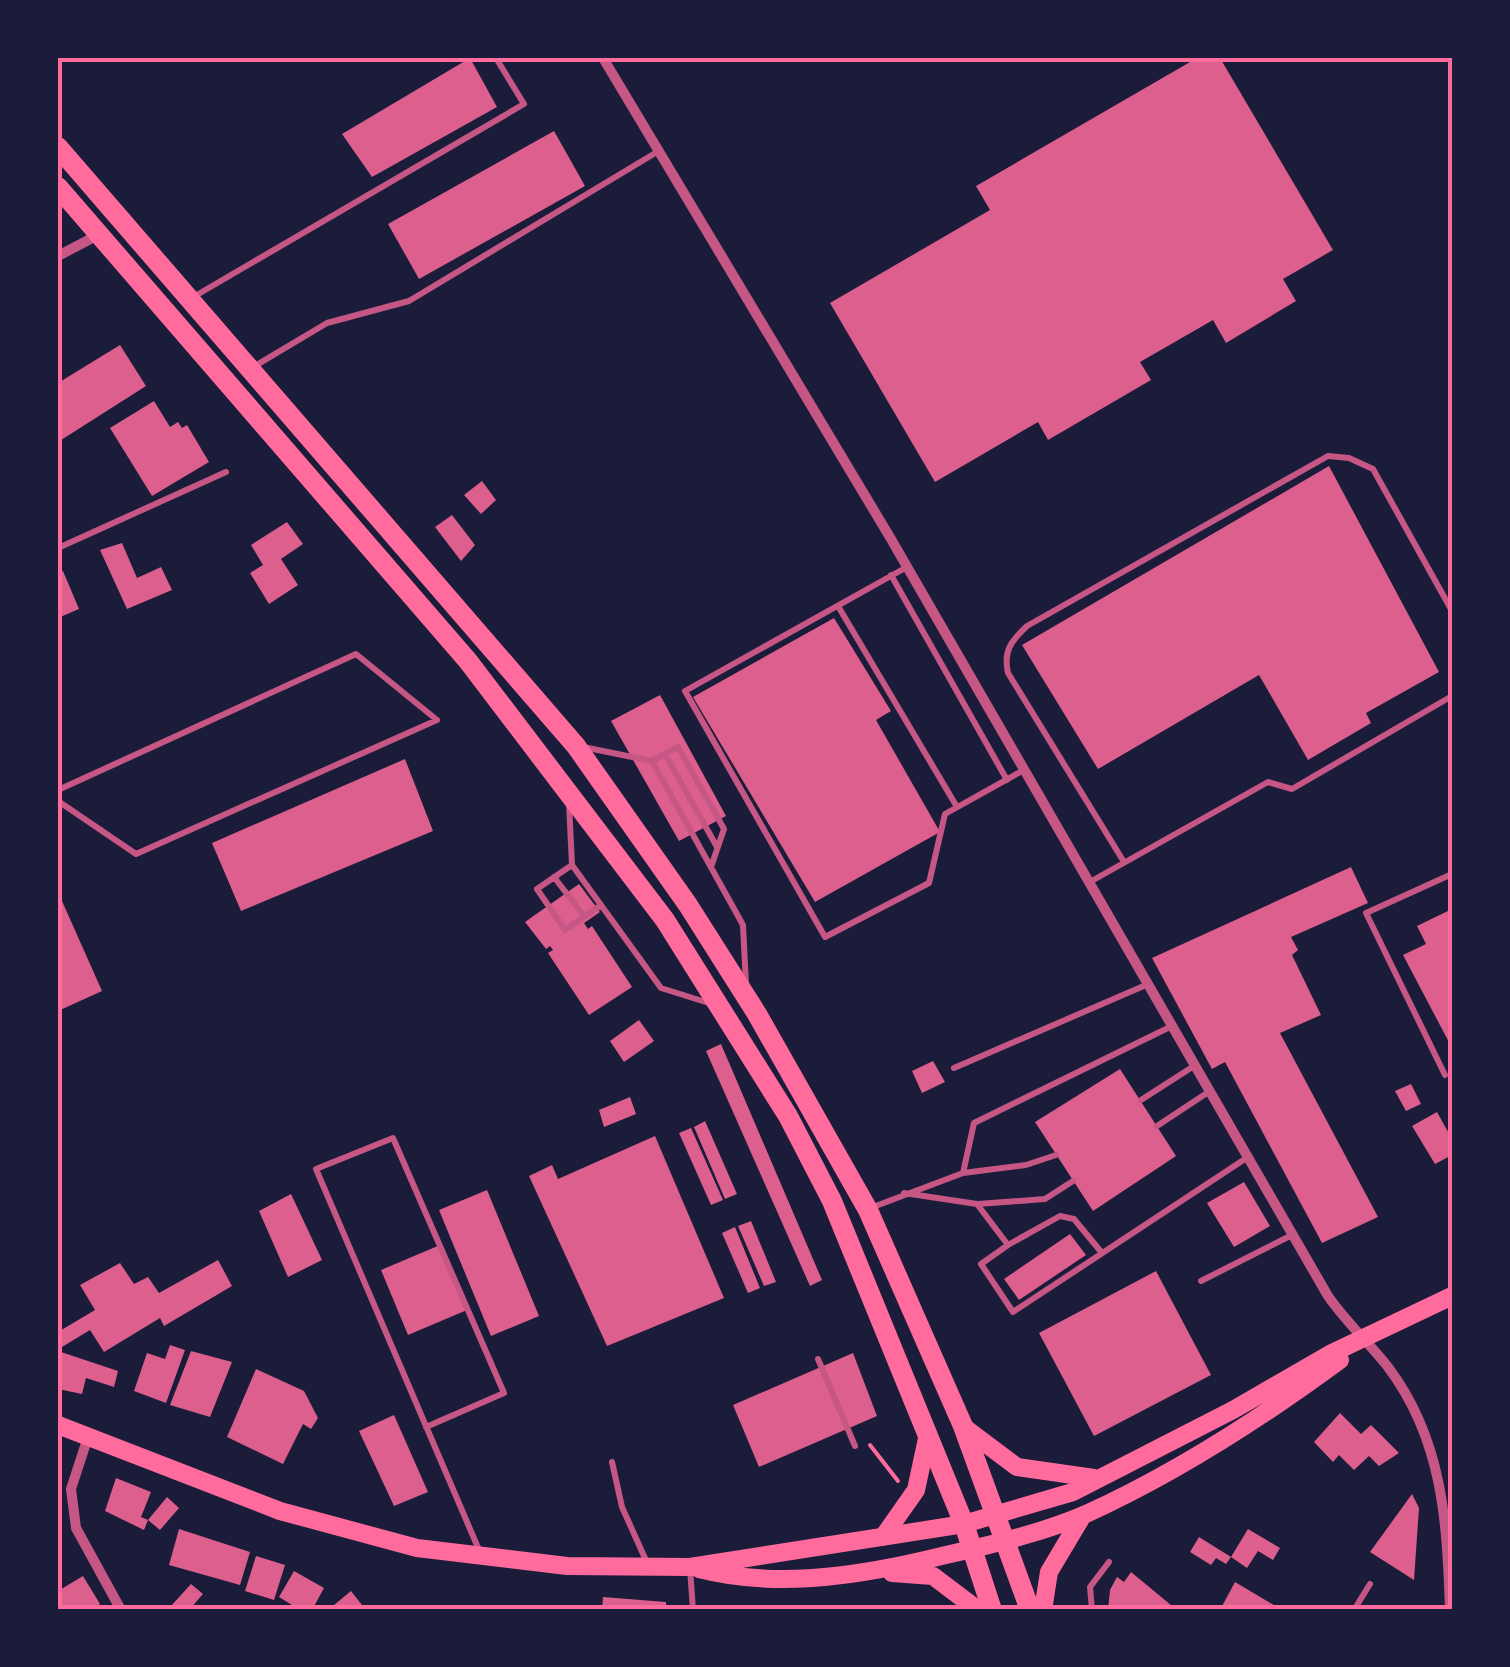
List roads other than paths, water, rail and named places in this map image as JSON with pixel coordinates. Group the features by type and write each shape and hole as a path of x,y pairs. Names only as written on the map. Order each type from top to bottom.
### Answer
{"main road":[{"path":"58,147 576,746 746,996 868,1210 962,1426 1030,1610"},
{"path":"58,186 468,661 666,920 788,1116 832,1201 964,1524 992,1610"},
{"path":"58,1425 280,1511 418,1548 567,1566 690,1566 996,1517 1100,1478 1330,1354 1452,1296"},
{"path":"690,1566 763,1580 876,1571 1005,1541 1083,1515 1241,1430 1364,1341"},
{"path":"962,1426 1017,1467 1100,1478"},
{"path":"883,1537 916,1490 928,1434"},
{"path":"1043,1610 1048,1572 1083,1515"},
{"path":"876,1571 933,1576 978,1610"}],"street":[{"path":"602,58 906,567 1328,1296 1388,1367 1430,1442 1446,1508 1450,1610"},
{"path":"58,256 99,234"},
{"path":"88,1437 71,1489 76,1528 121,1610"}],"lane":[{"path":"189,299 524,104 496,58"},
{"path":"250,370 327,323 409,301 658,152"},
{"path":"1124,862 1008,673 1005,659 1010,642 1026,626 1328,456 1349,458 1373,469 1452,611"},
{"path":"58,548 226,472"},
{"path":"906,567 685,691 825,937 929,883 945,814 1022,772"},
{"path":"891,575 1007,780"},
{"path":"838,606 956,808"},
{"path":"58,790 356,654 436,720 136,854 58,802"},
{"path":"1087,883 1268,782 1292,789 1452,696"},
{"path":"576,746 652,761 678,747 724,829 711,868"},
{"path":"665,754 718,848"},
{"path":"652,761 743,925 746,996"},
{"path":"568,787 572,865 661,988 722,1007"},
{"path":"572,865 537,889 565,930 601,905"},
{"path":"1445,1075 1366,914 1452,874"},
{"path":"554,877 585,916"},
{"path":"954,1068 1146,986"},
{"path":"963,1173 974,1123 1170,1027"},
{"path":"1141,1100 1195,1066"},
{"path":"1157,1126 1210,1090"},
{"path":"426,1427 504,1393 393,1138 316,1169 426,1427 482,1556"},
{"path":"868,1210 963,1173 1026,1165 1056,1155"},
{"path":"1102,1253 1074,1219 1060,1216 981,1264 1013,1312 1248,1157"},
{"path":"904,1193 977,1204 1045,1198 1073,1181"},
{"path":"977,1204 1008,1245"},
{"path":"1201,1281 1292,1234"},
{"path":"818,1359 855,1446"},
{"path":"612,1462 622,1507 649,1566"},
{"path":"1092,1610 1090,1587 1109,1562"},
{"path":"690,1566 693,1610"},
{"path":"1354,1610 1370,1584"}]}
